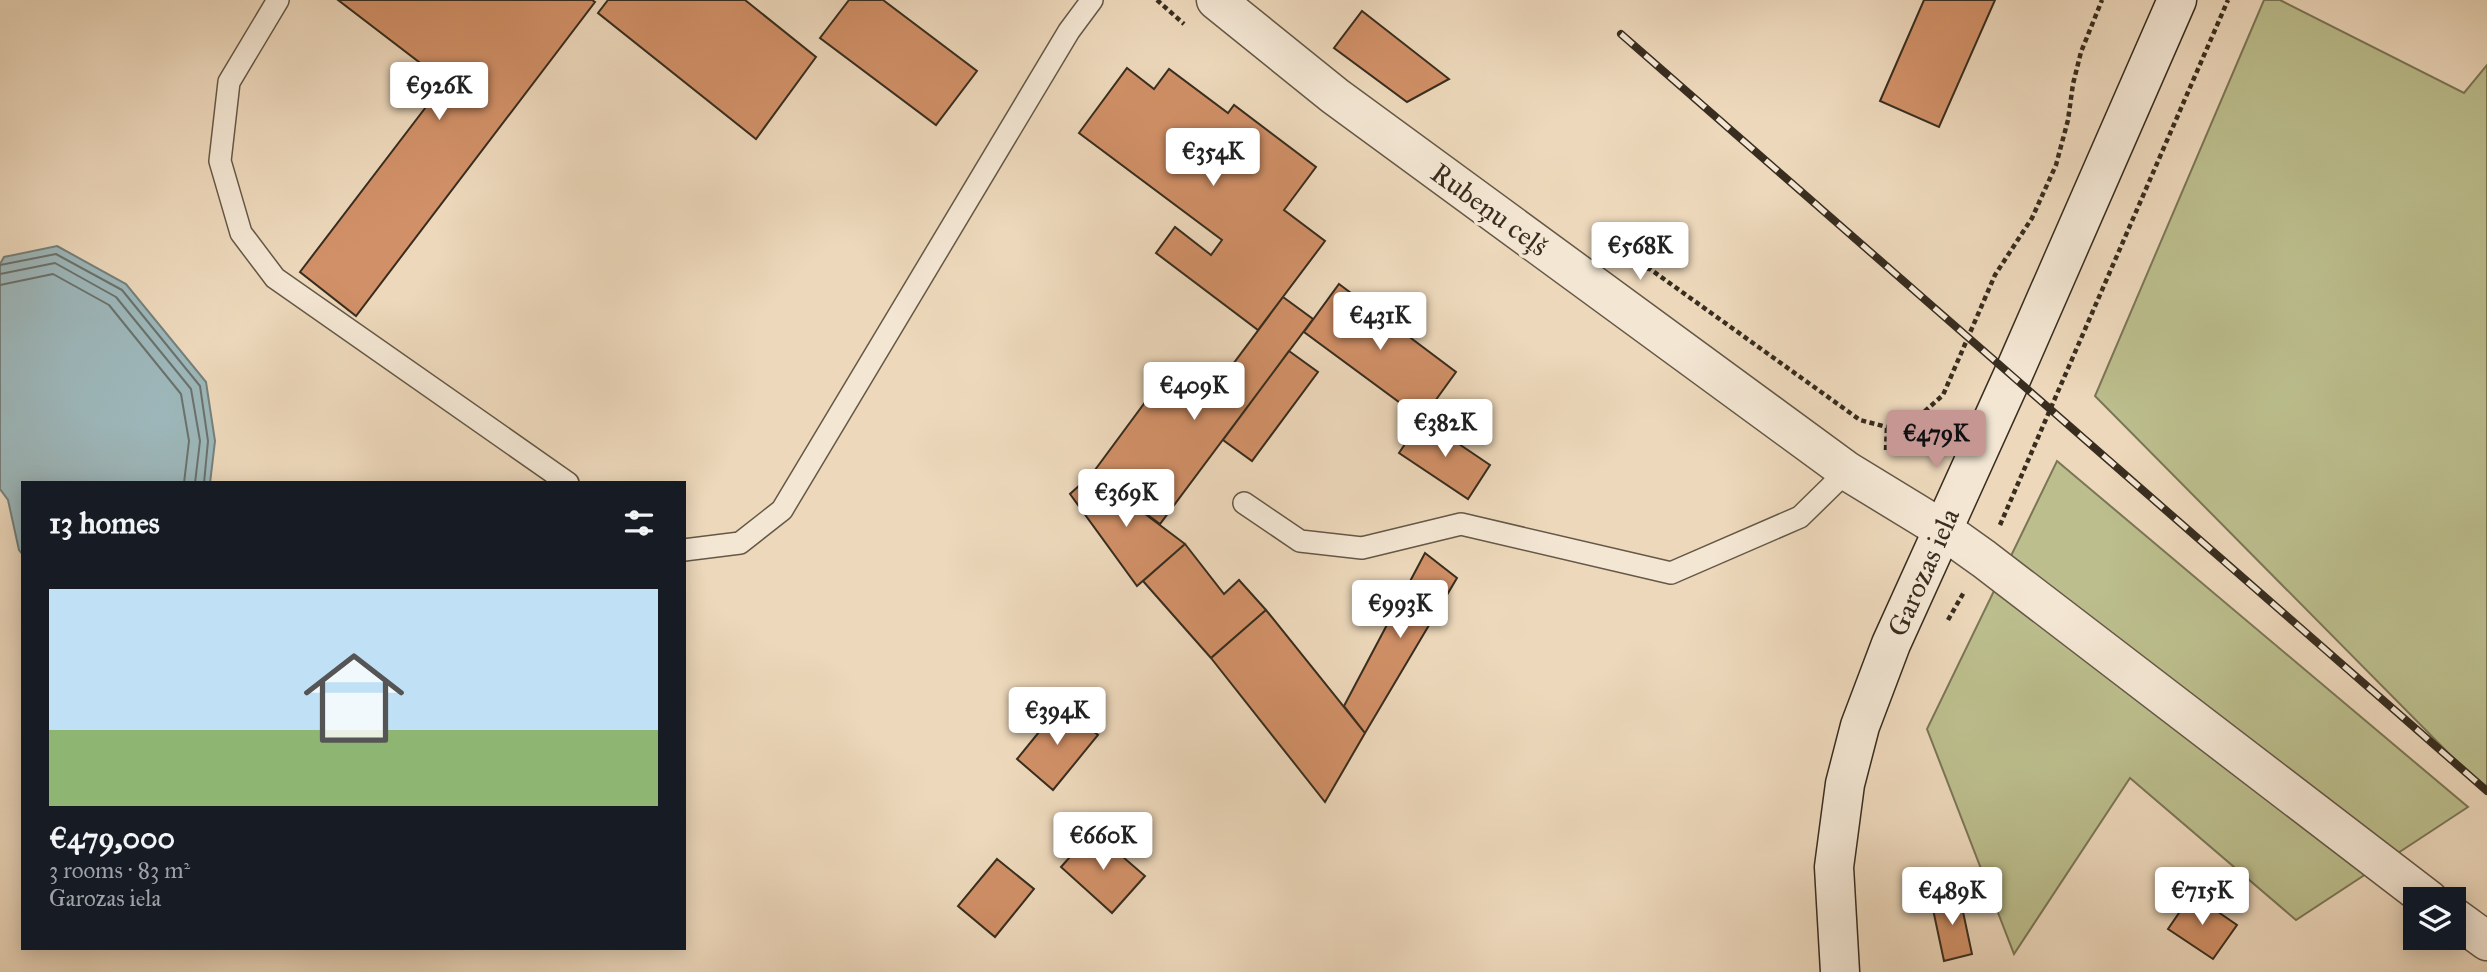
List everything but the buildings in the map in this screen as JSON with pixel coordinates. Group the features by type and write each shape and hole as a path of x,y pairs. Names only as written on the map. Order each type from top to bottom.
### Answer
{"street":[{"name":"Rubeņu ceļš","path":"1216,0 1335,96 1847,471 1942,529 1984,559 2411,887"},
{"name":"Garozas iela","path":"1840,972 1834,867 1844,784 1860,726 1891,644 2018,364 2177,0"},
{"path":"2466,927 2487,942"}],"lane":[{"path":"278,0 229,82 220,160 241,233 275,278 565,481"},
{"path":"686,550 740,544 782,510 1069,31 1092,0"},
{"path":"1244,503 1300,541 1362,548 1461,524 1671,572 1800,517 1847,471"}],"path":[{"path":"1157,0 1187,27"},
{"path":"1607,295 1620,275 1633,268 1650,269 1860,419 1887,427 1903,424 1924,412 1943,395 1995,275 2032,218 2056,165 2081,52 2102,0"},
{"path":"1946,624 1984,559 2228,0"}],"green space":[{"path":"2264,0 2280,0 2464,93 2487,65 2487,792 2095,396"},
{"path":"2057,461 2468,807 2296,920 2130,778 2014,954 1927,729"}],"water":[{"path":"57,246 126,284 206,382 215,441 210,481 21,481 21,552 8,500 0,489 0,264 4,257"}],"railway":[{"path":"1621,34 2487,791"}]}
